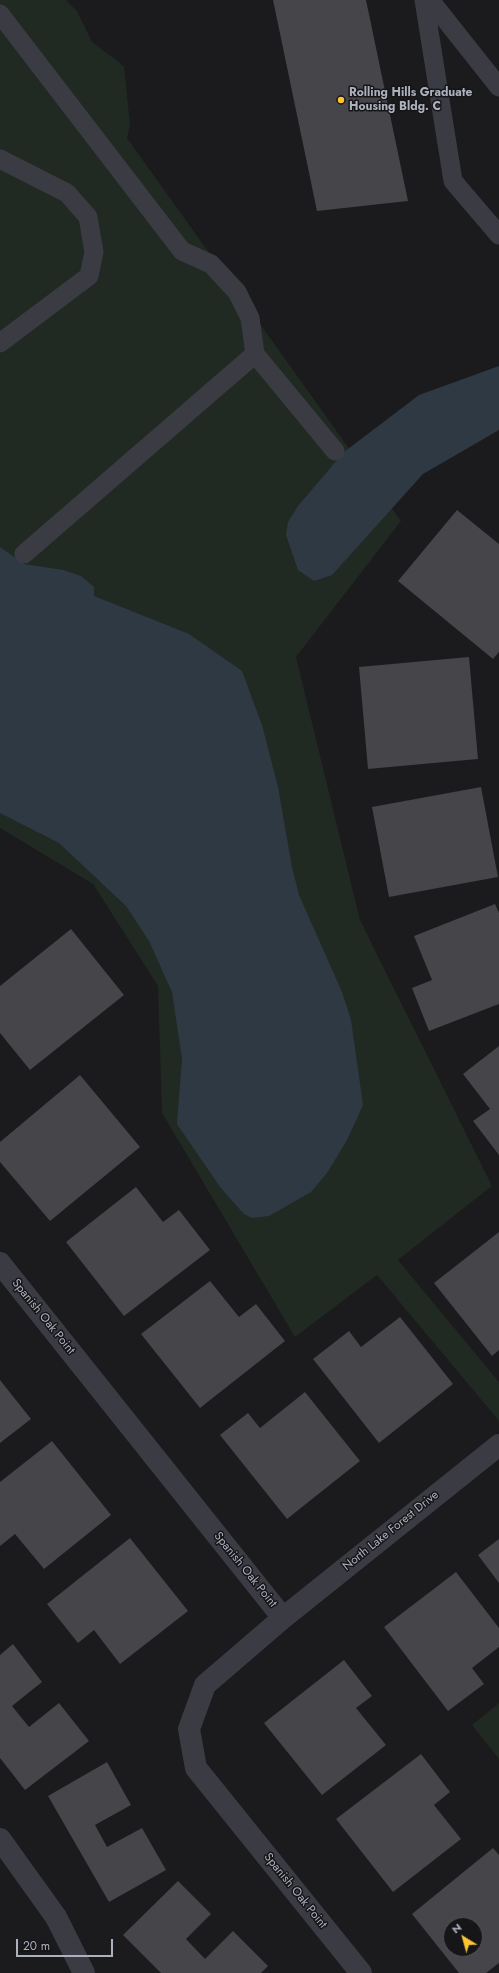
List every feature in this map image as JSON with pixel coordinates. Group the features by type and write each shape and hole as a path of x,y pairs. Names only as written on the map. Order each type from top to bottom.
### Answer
{"street":[{"name":"Spanish Oak Point","path":"0,1263 283,1618 205,1685 189,1729 196,1768 361,1973"},
{"name":"North Lake Forest Drive","path":"283,1618 499,1445"},
{"path":"0,1839 56,1917 84,1973"}],"lane":[{"path":"424,0 453,181 499,235"},
{"path":"430,0 499,87"},
{"path":"0,14 182,251 211,264 237,292 250,318 255,354 335,451"},
{"path":"0,159 67,193 88,218 94,252 89,276 0,343"},
{"path":"24,554 255,354"}],"shaded area":[{"path":"0,0 66,0 77,11 92,42 124,66 130,125 127,138 401,521 296,657 360,920 492,1186 398,1260 499,1382 499,1421 377,1275 295,1337 162,1113 158,986 93,884 0,828"},
{"path":"499,366 499,430 423,474 332,575 314,581 298,570 286,535 288,522 298,506 344,452 419,395"},
{"path":"0,547 24,564 63,570 81,576 94,587 94,596 189,634 242,671 262,725 278,787 292,867 299,895 342,992 351,1020 363,1105 347,1140 327,1173 311,1192 269,1216 252,1218 244,1214 220,1187 177,1124 182,1059 172,992 149,941 126,906 59,843 0,813"},
{"path":"499,1703 499,1759 472,1725"}],"building":[{"name":"Rolling Hills Graduate Housing Bldg. C","path":"273,0 366,0 408,201 317,211"},
{"path":"457,510 499,544 499,652 493,659 398,581"},
{"path":"469,657 478,759 368,769 359,667"},
{"path":"481,787 498,877 389,897 372,807"},
{"path":"495,904 499,913 499,1004 429,1031 412,988 432,980 414,936"},
{"path":"71,929 124,995 30,1070 0,1033 0,986"},
{"path":"499,1046 499,1155 473,1121 490,1109 463,1074"},
{"path":"80,1075 140,1147 50,1221 0,1162 0,1142"},
{"path":"136,1187 163,1222 179,1210 210,1250 124,1316 66,1242"},
{"path":"499,1232 499,1350 492,1356 434,1283"},
{"path":"210,1281 239,1317 256,1304 285,1341 200,1408 141,1334"},
{"path":"400,1317 453,1384 379,1443 313,1359 349,1331 361,1347"},
{"path":"0,1380 31,1419 0,1443"},
{"path":"305,1392 360,1461 287,1519 220,1435 248,1413 260,1428"},
{"path":"52,1441 111,1515 44,1569 15,1534 0,1546 0,1482"},
{"path":"130,1538 188,1611 120,1664 94,1630 78,1643 47,1604"},
{"path":"499,1539 499,1583 478,1555"},
{"path":"456,1572 499,1628 499,1647 472,1668 484,1684 448,1711 384,1627"},
{"path":"13,1644 42,1682 12,1706 29,1727 59,1703 89,1741 25,1790 0,1758 0,1655"},
{"path":"344,1660 372,1696 356,1708 386,1745 322,1795 264,1723"},
{"path":"421,1754 450,1792 434,1805 461,1839 393,1892 336,1819"},
{"path":"107,1762 131,1805 95,1825 107,1847 142,1828 166,1870 109,1902 48,1796"},
{"path":"493,1848 499,1855 499,1963 486,1973 459,1973 446,1957 483,1957 483,1917 443,1917 443,1953 412,1914"},
{"path":"178,1881 211,1914 186,1939 205,1959 233,1931 268,1966 261,1973 161,1973 123,1935"}],"place":[{"name":"Rolling Hills Graduate Housing Bldg. C","path":"341,100"}]}
